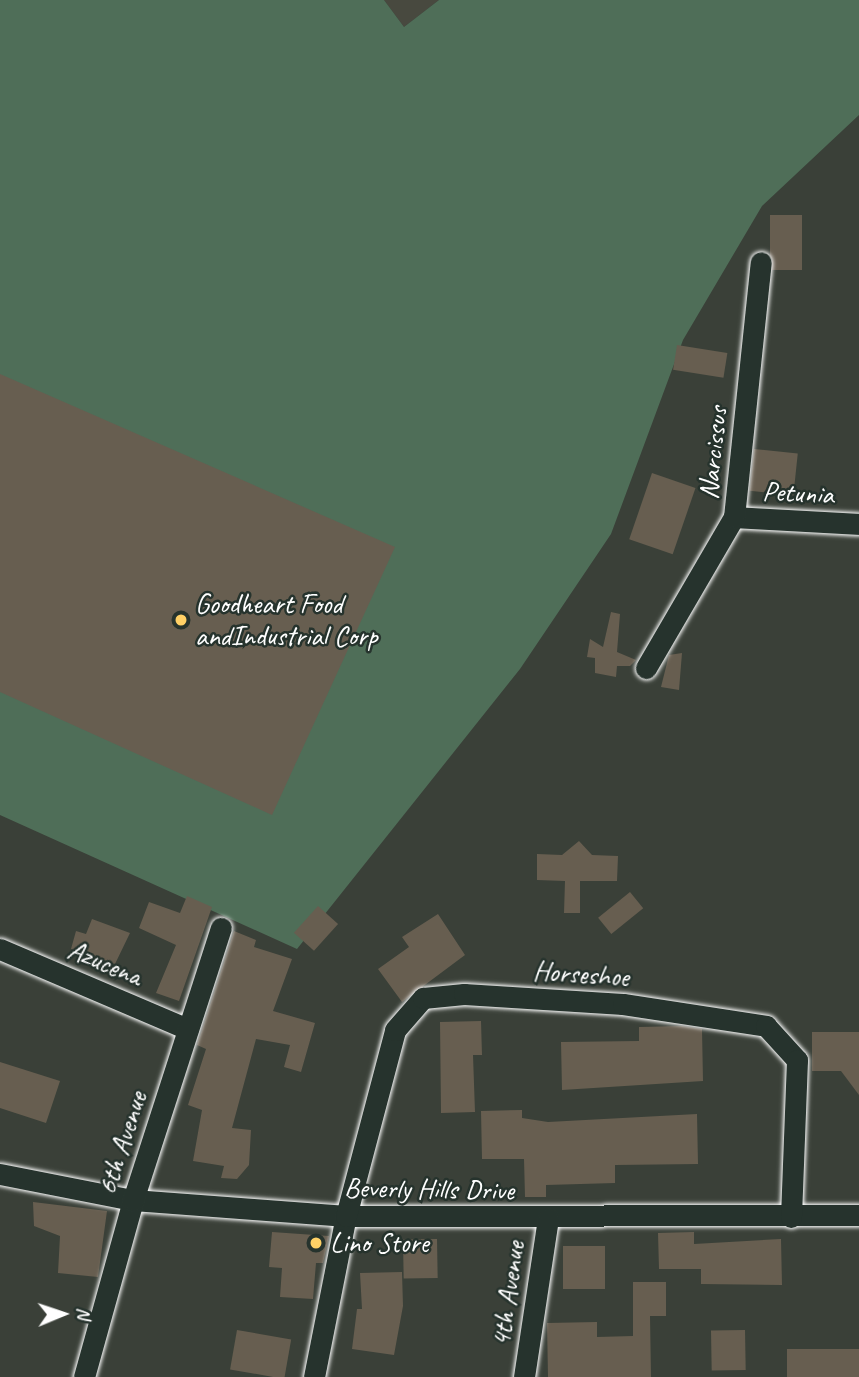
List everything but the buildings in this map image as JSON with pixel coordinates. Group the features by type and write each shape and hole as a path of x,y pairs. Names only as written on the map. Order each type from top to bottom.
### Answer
{"street":[{"name":"Narcissus","path":"646,668 734,517 761,262"},
{"name":"Petunia","path":"734,517 859,524"},
{"name":"6th Avenue","path":"84,1377 133,1200 221,928"},
{"name":"Azucena","path":"0,949 188,1029"},
{"name":"Horseshoe","path":"314,1377 346,1216 395,1030 423,998 464,994 622,1004 766,1026 797,1060 791,1217"},
{"name":"Beverly Hills Drive","path":"0,1174 133,1200 346,1216 548,1219 859,1215"},
{"name":"4th Avenue","path":"524,1377 548,1219"}],"shaded area":[{"path":"384,0 439,0 404,27"}],"green space":[{"path":"0,0 384,0 404,27 439,0 859,0 859,115 762,206 683,340 611,534 520,669 297,949 0,815"}],"place":[{"name":"Goodheart Food andIndustrial Corp","path":"181,620"},
{"name":"Lino Store","path":"316,1243"}]}
